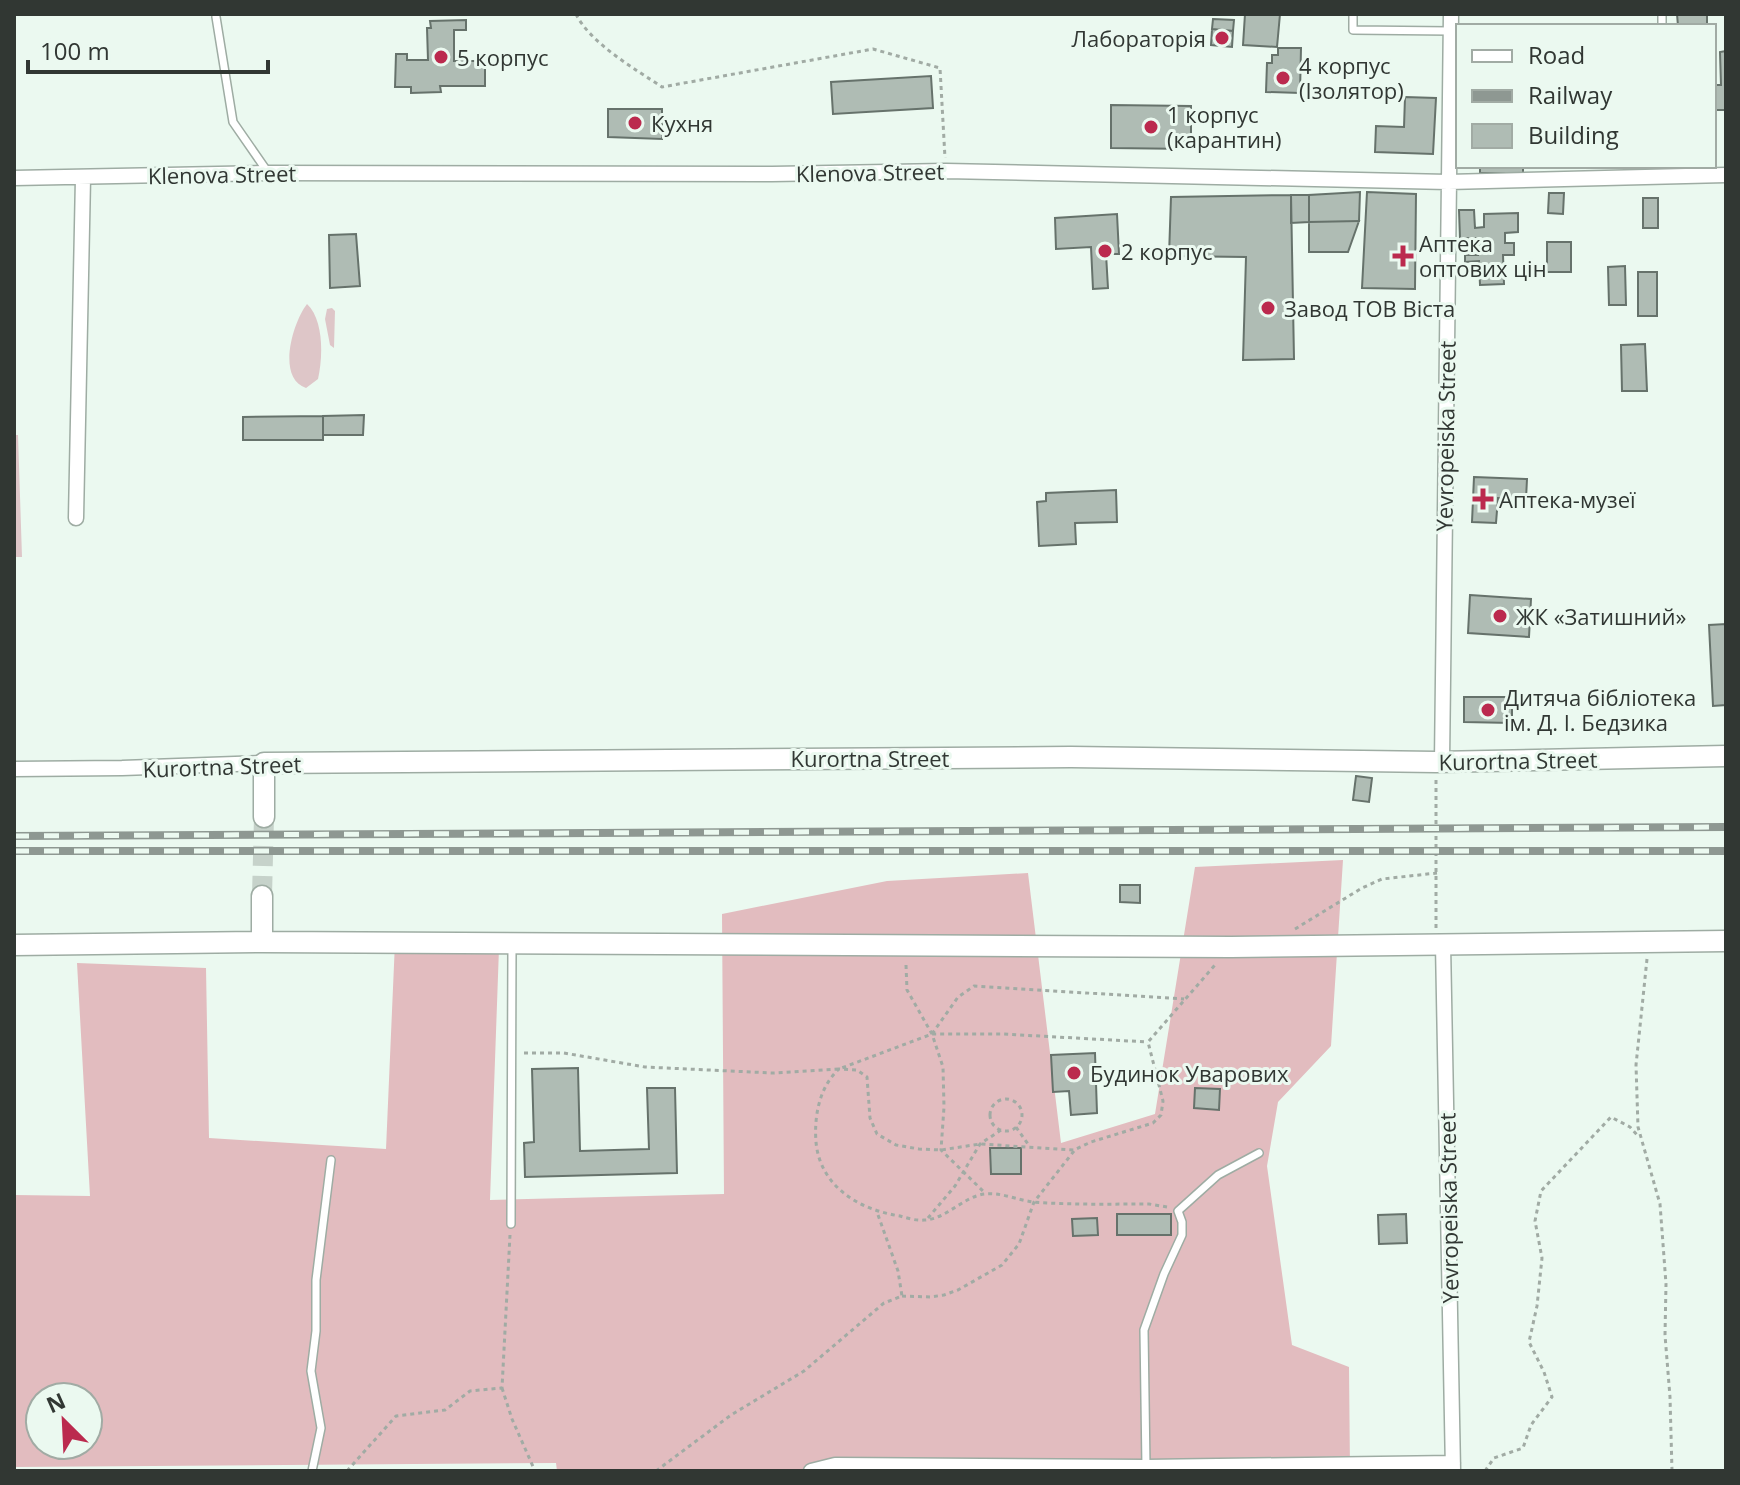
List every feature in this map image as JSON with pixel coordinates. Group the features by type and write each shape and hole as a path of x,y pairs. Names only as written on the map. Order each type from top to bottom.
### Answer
{"street":[{"name":"Yevropeiska Street","path":"1439,762 1451,14"},
{"name":"Klenova Street","path":"14,178 268,173 772,174 946,171 1448,182 1726,175"},
{"path":"76,518 83,178"},
{"name":"Kurortna Street","path":"14,769 264,763 1040,757 1439,762 1726,756"},
{"path":"264,763 264,817"},
{"path":"262,896 262,942"},
{"path":"14,945 262,942 1231,947 1726,941"},
{"name":"Yevropeiska Street","path":"1439,944 1453,1467"},
{"path":"811,1471 835,1465 1453,1467"}],"lane":[{"path":"1353,14 1353,30 1450,31"},
{"path":"216,17 233,122 268,173"},
{"path":"511,1224 512,943"},
{"path":"1146,1467 1144,1330 1182,1235 1178,1211 1218,1175 1259,1153"},
{"path":"312,1471 321,1428 311,1371 316,1331 316,1280 331,1160"}],"path":[{"path":"576,14 587,31 662,87 873,49 940,68 946,171"},
{"path":"1439,762 1439,944"},
{"path":"1274,946 1301,924 1382,879 1437,873"},
{"path":"1649,942 1636,1065 1638,1127 1660,1204 1672,1471"},
{"path":"905,945 907,990 932,1034 941,1059 945,1087 941,1150 964,1173 985,1193 1034,1202 1149,1204 1178,1211"},
{"path":"1148,1042 1231,947"},
{"path":"932,1034 958,997 974,986 1186,999"},
{"path":"985,1193 926,1221 877,1212 855,1202 834,1185 817,1155 815,1134 826,1084 839,1069 932,1034 1002,1034 1148,1042"},
{"path":"656,1471 723,1420 804,1371 884,1303 902,1296 944,1295 1002,1265 1019,1244 1034,1202 1074,1150 1153,1123 1161,1115 1163,1101 1148,1042"},
{"path":"512,1054 564,1053 645,1067 744,1073 857,1070 867,1077 871,1122 881,1138 896,1145 941,1150 980,1144 1074,1150"},
{"path":"926,1221 964,1173 980,1144 1001,1130 1016,1127 1022,1118 1020,1107 1006,1099 996,1102 990,1115 993,1125 1001,1130"},
{"path":"1485,1471 1494,1458 1523,1448 1531,1425 1552,1397 1529,1342 1542,1258 1535,1221 1541,1191 1611,1117 1630,1127 1642,1139"},
{"path":"1016,1127 1029,1146"},
{"path":"877,1212 898,1271 902,1296"},
{"path":"511,1224 502,1388 535,1471"},
{"path":"347,1471 396,1416 445,1410 470,1391 502,1388"}],"shaded area":[{"path":"307,304 317,319 321,360 318,379 306,388 297,382 289,362 297,323"},
{"path":"327,309 335,311 334,348 330,345 325,319"},
{"path":"14,435 18,435 22,557 14,557"},
{"path":"1343,860 1331,1046 1278,1102 1267,1166 1292,1345 1349,1367 1350,1471 557,1471 556,1463 14,1467 14,1195 90,1196 77,963 206,968 209,1138 386,1149 395,942 499,948 490,1200 724,1194 722,914 887,881 1028,873 1061,1143 1155,1114 1195,867"}],"building":[{"path":"1245,14 1280,14 1277,47 1243,45"},
{"path":"1677,14 1707,14 1707,24 1678,24"},
{"path":"1213,19 1234,20 1233,31 1212,29"},
{"name":"5 корпус","path":"466,20 466,30 454,30 454,61 485,61 485,86 440,86 441,92 411,93 411,87 395,87 396,54 407,54 407,60 428,60 427,28 431,28 430,21"},
{"name":"Лабораторія","path":"1212,29 1233,31 1232,47 1211,45"},
{"name":"4 корпус (Ізолятор)","path":"1278,48 1301,48 1300,93 1266,92 1267,63 1272,63 1272,55 1278,55"},
{"path":"1726,51 1726,110 1716,110 1716,85 1721,85 1720,52"},
{"path":"931,76 933,108 833,114 831,82"},
{"path":"1405,97 1436,98 1433,154 1375,152 1376,126 1404,127"},
{"name":"1 корпус (карантин)","path":"1111,105 1191,106 1191,149 1111,148"},
{"name":"Кухня","path":"608,109 662,109 662,139 608,137"},
{"path":"1480,168 1523,168 1523,173 1480,173"},
{"path":"1360,192 1359,221 1309,222 1309,195"},
{"path":"1367,192 1416,194 1415,289 1362,288"},
{"path":"1549,193 1564,193 1563,214 1548,213"},
{"name":"Завод ТОВ Віста","path":"1291,195 1294,359 1243,360 1246,257 1169,256 1171,197"},
{"path":"1291,195 1309,195 1309,222 1291,223"},
{"path":"1643,198 1658,198 1658,228 1643,228"},
{"path":"1459,210 1474,210 1475,228 1484,227 1484,214 1518,213 1518,232 1505,233 1505,243 1514,243 1514,255 1503,255 1504,284 1480,285 1479,261 1465,262 1465,255 1478,255 1478,238 1460,238"},
{"name":"2 корпус","path":"1117,214 1119,254 1106,254 1108,288 1093,289 1091,247 1056,249 1055,218"},
{"path":"1359,221 1348,252 1309,252 1309,222"},
{"path":"356,234 360,286 330,288 329,235"},
{"path":"1547,242 1571,242 1571,272 1547,272"},
{"path":"1625,266 1626,305 1609,305 1608,267"},
{"path":"1638,272 1657,272 1657,316 1638,316"},
{"path":"1645,344 1647,391 1622,391 1621,345"},
{"path":"364,415 363,435 323,435 323,416"},
{"path":"323,416 323,440 243,440 243,417"},
{"path":"1474,477 1527,479 1526,499 1498,498 1496,523 1472,522"},
{"path":"1116,490 1117,522 1075,523 1076,544 1039,546 1037,502 1046,501 1046,493"},
{"name":"ЖК «Затишний»","path":"1470,595 1531,599 1529,637 1468,633"},
{"path":"1726,624 1726,705 1713,706 1709,625"},
{"name":"Дитяча бібліотека ім. Д. І. Бедзика","path":"1464,697 1512,697 1512,723 1464,722"},
{"path":"1356,776 1372,778 1369,802 1353,800"},
{"path":"1120,885 1140,885 1140,903 1120,902"},
{"name":"Будинок Уварових","path":"1095,1053 1097,1113 1071,1115 1069,1091 1053,1092 1051,1055"},
{"path":"578,1068 580,1151 649,1149 647,1088 675,1088 677,1173 525,1177 524,1143 534,1142 532,1069"},
{"path":"1195,1088 1220,1089 1219,1110 1194,1108"},
{"path":"990,1148 1021,1148 1021,1174 991,1174"},
{"path":"1117,1214 1171,1214 1171,1235 1117,1235"},
{"path":"1406,1214 1407,1243 1379,1244 1378,1215"},
{"path":"1097,1218 1098,1235 1073,1236 1072,1219"}],"tunnel":[{"path":"262,896 264,817"}],"railway":[{"path":"14,836 1726,827"},
{"path":"14,851 1726,851"}],"place":[{"name":"Лабораторія","path":"1222,38"},
{"name":"5 корпус","path":"441,57"},
{"name":"4 корпус (Ізолятор)","path":"1283,78"},
{"name":"Кухня","path":"635,123"},
{"name":"1 корпус (карантин)","path":"1151,127"},
{"name":"2 корпус","path":"1105,251"},
{"name":"Аптека оптових цін","path":"1403,256"},
{"name":"Завод ТОВ Віста","path":"1268,308"},
{"name":"Аптека-музеї","path":"1483,499"},
{"name":"ЖК «Затишний»","path":"1500,616"},
{"name":"Дитяча бібліотека ім. Д. І. Бедзика","path":"1488,710"},
{"name":"Будинок Уварових","path":"1074,1073"}]}
